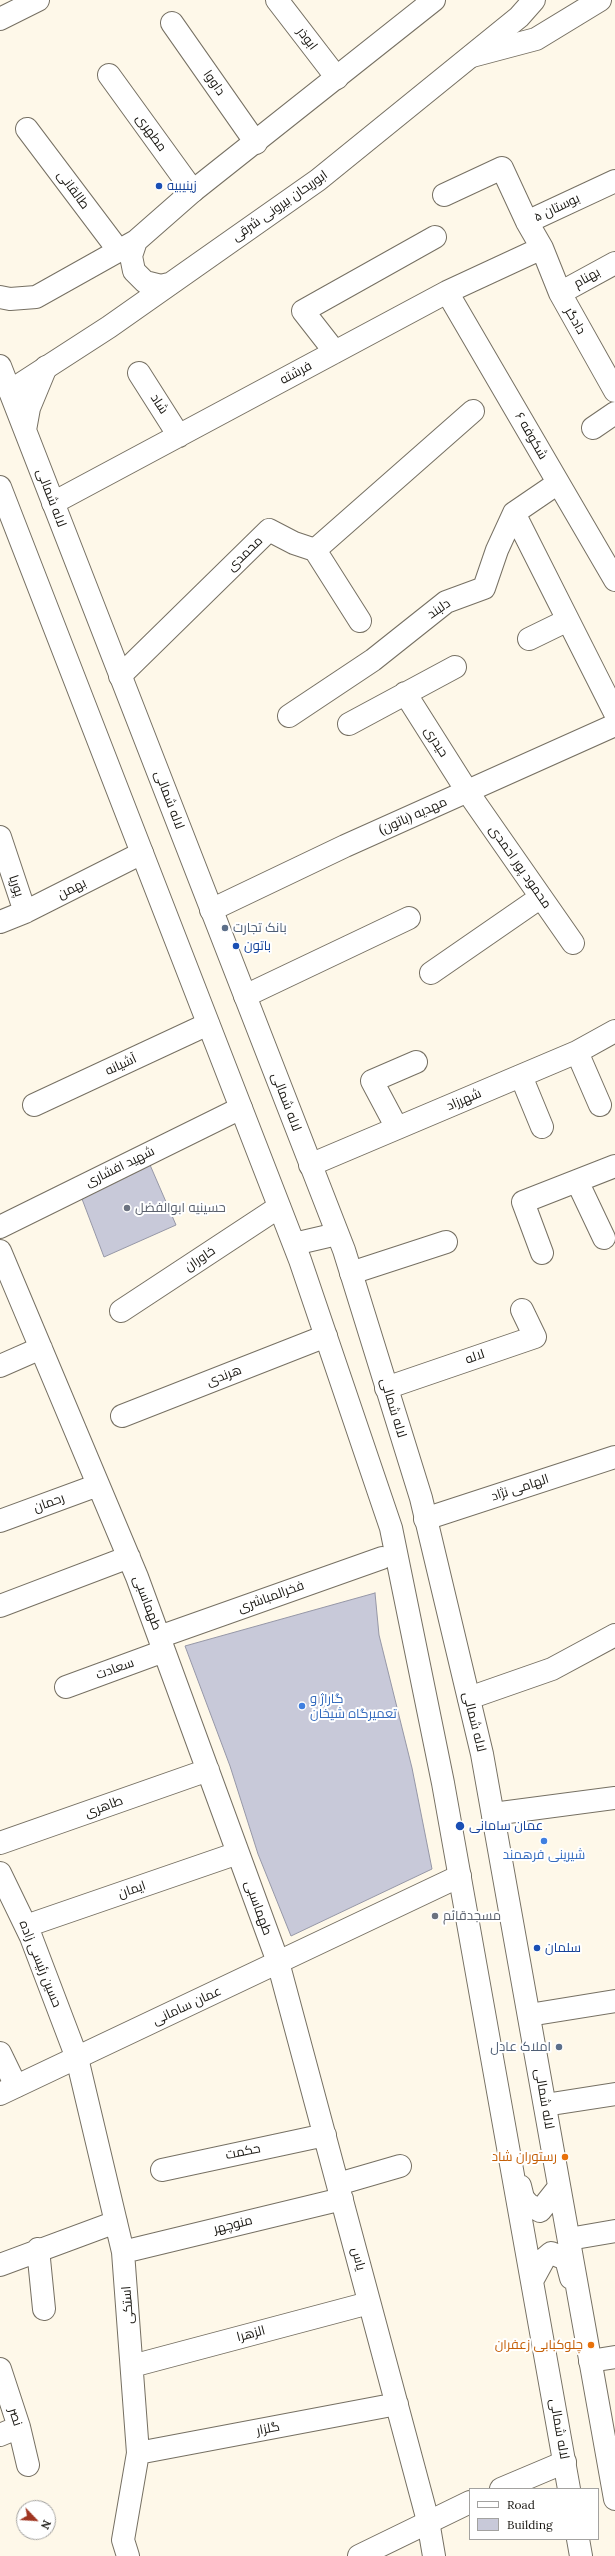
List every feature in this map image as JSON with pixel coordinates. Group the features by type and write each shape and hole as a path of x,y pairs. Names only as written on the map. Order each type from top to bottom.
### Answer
{"street":[{"path":"0,19 38,0"},
{"name":"ابوذر","path":"277,0 337,78"},
{"path":"0,297 10,299 36,297 127,246 193,191 256,143 434,0"},
{"name":"ابوریحان بیرونی شرقی","path":"10,391 318,180 519,17 534,0"},
{"path":"472,56 536,39 600,0"},
{"name":"داووا","path":"172,23 256,143"},
{"name":"مطهری","path":"109,75 193,191"},
{"name":"طالقانی","path":"27,129 127,246"},
{"path":"444,195 502,168 527,222"},
{"name":"بوستان ۵","path":"542,248 527,222 615,181"},
{"path":"335,352 303,311 434,237"},
{"path":"127,246 134,271 145,282 161,286 168,284"},
{"name":"فرشته","path":"53,503 447,292 542,248"},
{"name":"دادگر","path":"542,248 560,293 615,390"},
{"name":"بهنام","path":"560,293 615,263"},
{"name":"شکوفه ۶","path":"447,292 615,580"},
{"name":"لاله شمالی","path":"0,366 337,1234 351,1273 426,1519 482,1754 590,2360 611,2454 615,2499"},
{"path":"25,430 32,401 46,367"},
{"name":"شاد","path":"139,373 179,436"},
{"path":"360,621 315,550 473,411"},
{"path":"593,428 615,413"},
{"name":"دلبند","path":"289,716 373,660 446,602 484,588 496,550 514,513 558,483"},
{"name":"لاله شمالی","path":"0,487 294,1244 391,1528 444,1783 569,2488"},
{"path":"514,513 615,713"},
{"name":"محمدی","path":"120,676 270,530 294,543 315,550"},
{"path":"529,639 568,620"},
{"path":"349,724 455,667"},
{"name":"حیدری","path":"405,693 467,792"},
{"name":"مهدیه (باتون)","path":"211,910 615,725"},
{"name":"محمود پور احمدی","path":"467,792 573,943"},
{"name":"پوریا","path":"0,837 25,912"},
{"name":"بهمن","path":"0,922 25,912 142,854"},
{"path":"431,973 541,897"},
{"path":"245,996 409,918"},
{"name":"آشیانه","path":"34,1105 208,1024"},
{"name":"شهرزاد","path":"310,1165 614,1035"},
{"path":"577,1052 600,1105"},
{"path":"397,1128 372,1082 416,1062"},
{"path":"521,1076 542,1127"},
{"name":"شهید افشاری","path":"0,1227 241,1108"},
{"path":"542,1253 523,1202 615,1166"},
{"path":"577,1181 604,1238"},
{"name":"خاوران","path":"121,1311 279,1207"},
{"path":"294,1244 337,1234"},
{"path":"351,1273 446,1242"},
{"name":"طهماسبی","path":"0,1251 129,1557 278,1962"},
{"name":"لاله","path":"386,1388 535,1336 522,1310"},
{"name":"هرندی","path":"122,1416 326,1336"},
{"path":"0,1366 41,1348"},
{"name":"الهامی نژاد","path":"426,1519 615,1457"},
{"name":"رحمان","path":"0,1521 98,1484"},
{"path":"0,1606 129,1557"},
{"name":"فخرالمباشری","path":"162,1644 382,1558"},
{"path":"468,1698 552,1669 615,1635"},
{"name":"سعادت","path":"66,1687 162,1644"},
{"name":"طاهری","path":"0,1843 208,1770"},
{"path":"493,1814 615,1798"},
{"name":"ایمان","path":"26,1926 238,1853"},
{"name":"عمان سامانی","path":"8,2090 460,1876"},
{"name":"حسین رئیسی زاده","path":"2,1884 26,1926 77,2058"},
{"name":"یاس","path":"278,1962 428,2521 434,2556"},
{"path":"529,2016 615,2001"},
{"path":"0,2053 8,2090"},
{"name":"استکی","path":"77,2058 123,2252 138,2453 123,2540 128,2556"},
{"path":"545,2105 615,2094"},
{"name":"حکمت","path":"162,2170 325,2135"},
{"name":"منوچهر","path":"123,2252 340,2191 400,2166"},
{"path":"512,2168 523,2198 535,2211 540,2211 545,2207 559,2187"},
{"path":"0,2265 38,2249 116,2222"},
{"path":"568,2239 615,2231"},
{"path":"38,2249 44,2309"},
{"path":"532,2281 544,2259 551,2253 560,2256 566,2259 574,2287 579,2297"},
{"name":"الزهرا","path":"132,2366 370,2303"},
{"path":"590,2360 615,2357"},
{"name":"نصر","path":"0,2369 10,2431 28,2465"},
{"name":"گلزار","path":"138,2453 397,2404"},
{"path":"503,2488 565,2462"},
{"path":"359,2556 428,2521 469,2502"},
{"path":"578,2540 581,2556"}],"building":[{"name":"حسینیه ابوالفضل","path":"147,1158 176,1225 104,1257 79,1191"},
{"name":"گاراژ و تعمیرگاه شیخان","path":"375,1593 379,1635 412,1768 432,1869 291,1936 258,1854 230,1766 185,1646"}],"place":[{"name":"زینیبیه","path":"159,186"},
{"name":"بانک تجارت","path":"225,928"},
{"name":"باتون","path":"236,946"},
{"name":"حسینیه ابوالفضل","path":"127,1208"},
{"name":"گاراژ و تعمیرگاه شیخان","path":"302,1706"},
{"name":"عمان سامانی","path":"460,1826"},
{"name":"شیرینی فرهمند","path":"544,1841"},
{"name":"مسجدقائم","path":"435,1916"},
{"name":"سلمان","path":"537,1948"},
{"name":"املاک عادل","path":"559,2047"},
{"name":"رستوران شاد","path":"565,2157"},
{"name":"چلوکبابی زعفران","path":"591,2345"}]}
